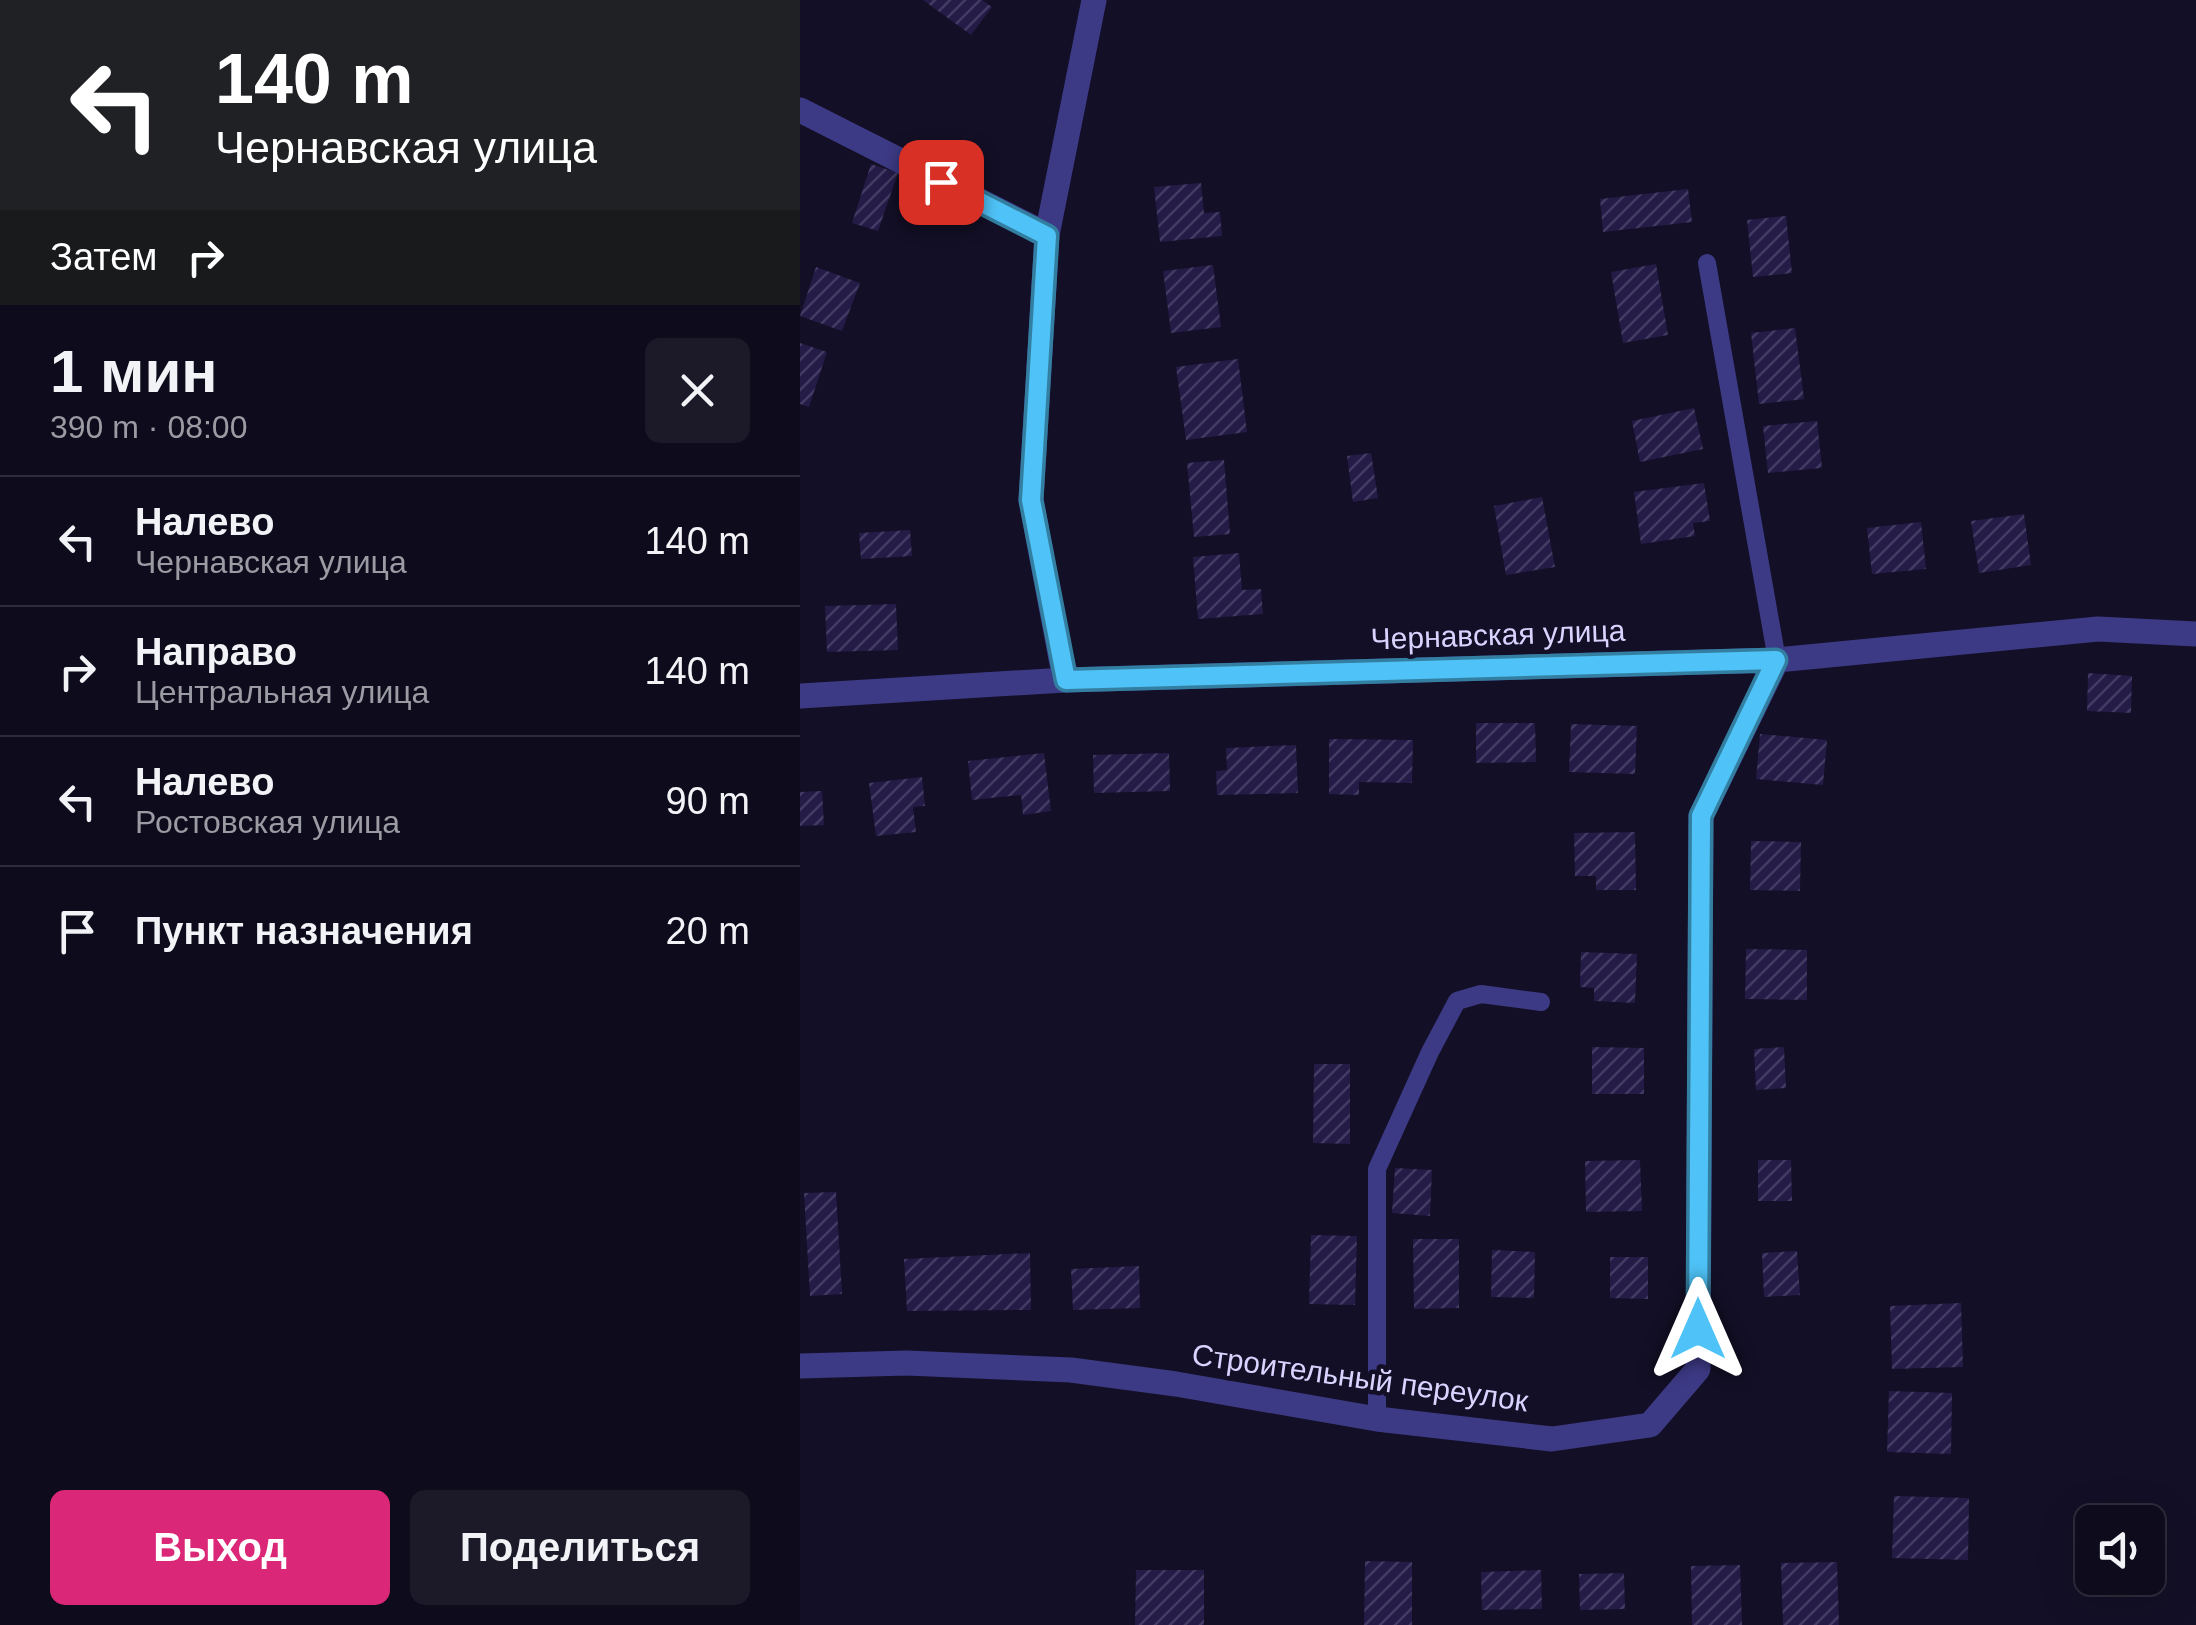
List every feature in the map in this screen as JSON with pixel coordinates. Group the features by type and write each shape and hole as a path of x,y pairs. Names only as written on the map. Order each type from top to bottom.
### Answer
{"street":[{"path":"1066,680 1031,500 1047,236 1094,0"},
{"path":"800,110 1047,236"},
{"name":"Чернавская улица","path":"800,696 1066,680 1776,660 2098,628 2196,634"},
{"name":"Строительный переулок","path":"800,1366 907,1363 1071,1370 1176,1384 1377,1420 1552,1439 1650,1424 1698,1369 1701,816 1776,660"}],"lane":[{"path":"1707,263 1776,660"},
{"path":"1377,1420 1377,1170 1457,1002 1480,994 1541,1002"}],"building":[{"path":"923,0 982,0 992,7 971,35"},
{"path":"871,164 898,173 878,231 852,223"},
{"path":"1201,183 1204,213 1220,212 1222,236 1160,242 1154,187"},
{"path":"1688,189 1692,222 1603,232 1600,199"},
{"path":"1786,216 1792,273 1753,277 1747,220"},
{"path":"1656,264 1668,335 1623,343 1611,272"},
{"path":"1213,265 1221,327 1171,333 1163,271"},
{"path":"816,267 860,283 842,331 800,316"},
{"path":"1795,328 1804,399 1759,404 1751,333"},
{"path":"800,343 827,352 809,407 800,404"},
{"path":"1238,359 1247,432 1186,440 1176,367"},
{"path":"1694,408 1703,449 1640,462 1632,421"},
{"path":"1817,421 1822,468 1768,473 1763,426"},
{"path":"1371,453 1378,498 1353,502 1347,456"},
{"path":"1224,460 1230,534 1194,537 1187,463"},
{"path":"1704,483 1710,521 1693,523 1695,536 1641,544 1634,492"},
{"path":"1542,497 1555,567 1506,575 1494,506"},
{"path":"2024,514 2031,565 1979,573 1971,521"},
{"path":"1921,522 1926,569 1872,574 1867,528"},
{"path":"910,530 912,556 861,559 859,533"},
{"path":"1239,553 1242,590 1261,589 1263,614 1198,619 1193,557"},
{"path":"896,604 898,650 827,652 825,606"},
{"path":"2088,673 2132,676 2131,713 2087,711"},
{"path":"1476,723 1535,723 1536,762 1476,763"},
{"path":"1571,724 1637,726 1635,774 1569,772"},
{"path":"1760,734 1827,740 1823,785 1756,779"},
{"path":"1329,739 1413,740 1412,783 1359,782 1359,795 1329,794"},
{"path":"1296,745 1298,793 1217,795 1216,771 1227,770 1226,748"},
{"path":"1044,753 1051,811 1023,815 1021,795 972,800 968,761"},
{"path":"1169,753 1170,791 1094,793 1093,755"},
{"path":"922,777 925,806 913,807 916,832 876,836 869,783"},
{"path":"822,791 824,825 800,826 800,792"},
{"path":"1635,832 1636,890 1596,890 1596,876 1575,876 1574,833"},
{"path":"1751,841 1801,842 1800,891 1750,890"},
{"path":"1746,949 1807,950 1807,1000 1745,999"},
{"path":"1581,952 1637,954 1635,1003 1594,1001 1594,988 1580,987"},
{"path":"1592,1047 1644,1048 1644,1094 1592,1094"},
{"path":"1784,1047 1786,1088 1756,1090 1754,1049"},
{"path":"1314,1064 1350,1064 1350,1144 1313,1143"},
{"path":"1640,1160 1642,1211 1586,1212 1585,1161"},
{"path":"1758,1160 1791,1160 1792,1201 1758,1201"},
{"path":"1395,1168 1432,1170 1430,1216 1392,1213"},
{"path":"836,1192 842,1294 810,1296 804,1193"},
{"path":"1311,1235 1357,1236 1355,1305 1309,1304"},
{"path":"1413,1239 1459,1239 1459,1308 1414,1309"},
{"path":"1492,1250 1535,1252 1534,1298 1491,1297"},
{"path":"1797,1251 1800,1295 1764,1297 1762,1253"},
{"path":"1030,1253 1031,1310 907,1311 904,1259"},
{"path":"1610,1257 1648,1257 1648,1299 1610,1298"},
{"path":"1139,1266 1140,1308 1073,1310 1071,1269"},
{"path":"1961,1303 1963,1367 1892,1369 1890,1306"},
{"path":"1889,1391 1952,1393 1951,1454 1887,1452"},
{"path":"1894,1496 1969,1498 1968,1560 1892,1558"},
{"path":"1365,1561 1412,1562 1412,1625 1364,1625"},
{"path":"1837,1562 1839,1625 1783,1625 1781,1563"},
{"path":"1740,1565 1742,1625 1692,1625 1691,1566"},
{"path":"1136,1570 1204,1570 1204,1625 1135,1625"},
{"path":"1541,1570 1542,1609 1482,1610 1481,1572"},
{"path":"1624,1573 1625,1609 1580,1610 1579,1574"}],"route":[{"path":"941,182 1047,236 1031,500 1066,680 1776,660 1701,816 1698,1329"}]}
